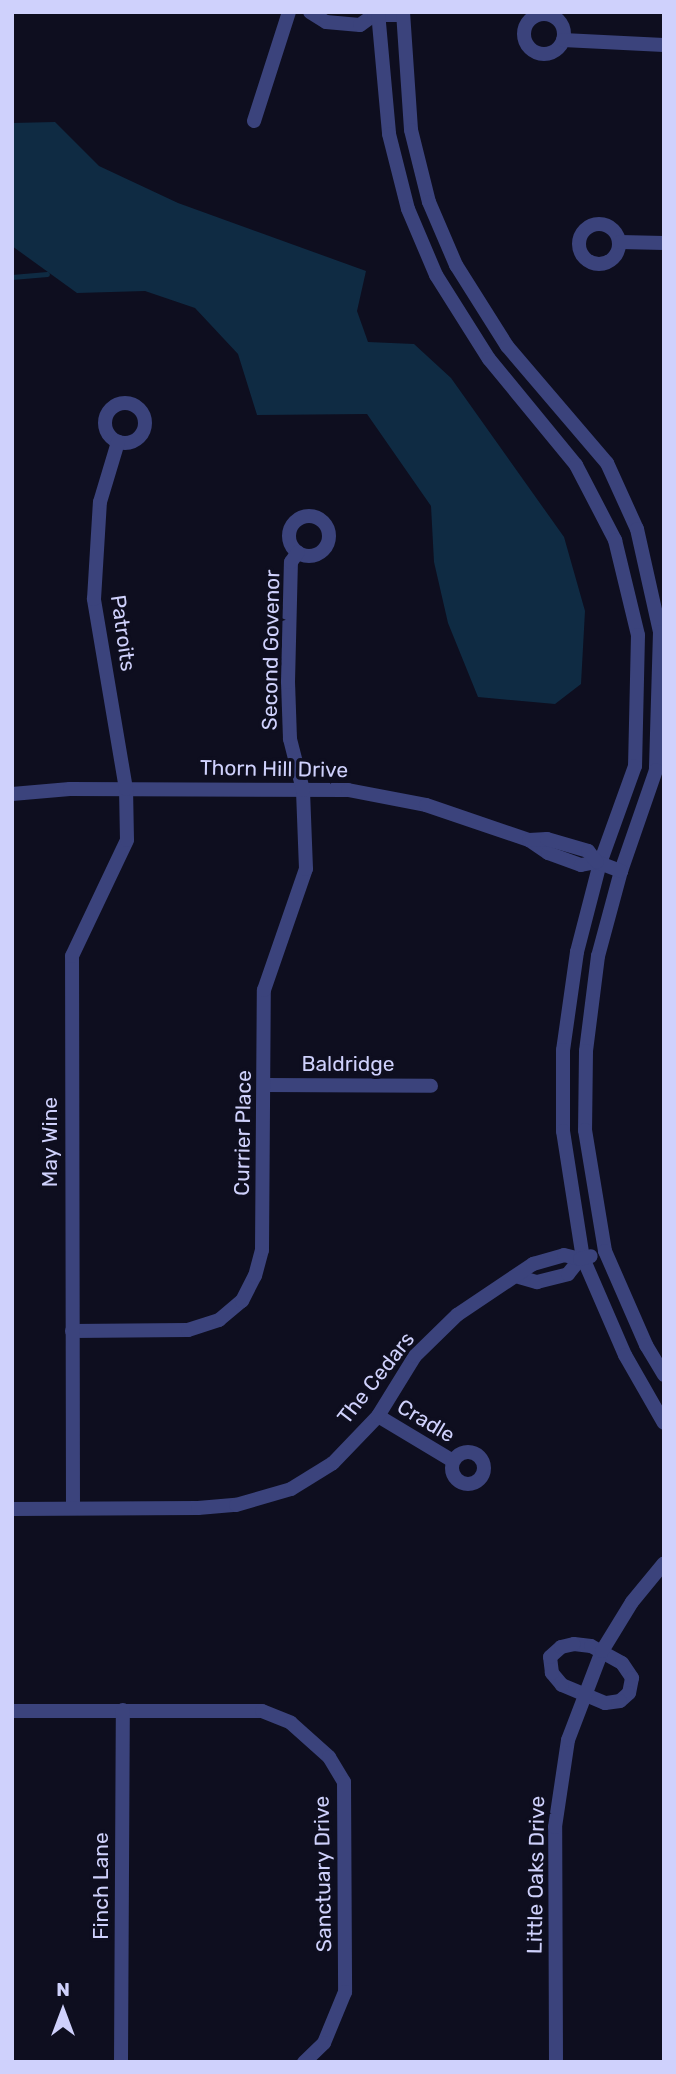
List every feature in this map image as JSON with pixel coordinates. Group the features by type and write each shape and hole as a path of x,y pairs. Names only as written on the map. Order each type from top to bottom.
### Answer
{"street":[{"path":"254,121 289,12"},
{"path":"310,12 326,22 360,25 375,14 403,13 411,130 429,202 456,265 507,346 607,463 634,520 647,565 660,632 656,770 621,871 598,956 586,1051 585,1130 605,1251 646,1345 664,1375"},
{"path":"375,14 389,134 408,209 436,275 489,359 576,465 615,540 638,635 639,692 635,766 598,863 577,952 564,1050 563,1131 582,1258 625,1355 664,1423"},
{"path":"563,40 664,45"},
{"path":"620,242 664,243"},
{"name":"Patroits","path":"118,442 100,502 94,599 126,789"},
{"name":"Second Govenor","path":"298,552 291,562 288,682 290,739 303,790"},
{"name":"Thorn Hill Drive","path":"12,794 126,789 303,790 390,796 529,840 547,839 588,851 598,863 621,871"},
{"name":"May Wine","path":"73,1508 72,956 127,840 126,789"},
{"name":"Currier Place","path":"72,1331 188,1330 219,1320 242,1301 255,1276 262,1250 264,990 306,869 303,790"},
{"name":"Baldridge","path":"265,1085 432,1086"},
{"name":"The Cedars","path":"12,1509 198,1508 264,1499 333,1463 378,1416 415,1356 448,1323 519,1277 533,1264 564,1255 582,1258 605,1251"},
{"name":"Cradle","path":"378,1416 453,1461"},
{"name":"Little Oaks Drive","path":"556,2062 555,1827 568,1740 583,1693 603,1651 632,1602 664,1563"},
{"path":"574,1644 603,1651 622,1663 632,1678 629,1693 620,1701 604,1703 583,1693 562,1685 552,1674 550,1657 561,1647 574,1644"},
{"name":"Finch Lane","path":"121,2062 123,1710"},
{"name":"Sanctuary Drive","path":"12,1712 262,1711 291,1723 312,1738 344,1782 345,1992 324,2043 304,2062"}],"water":[{"path":"55,122 99,166 178,203 366,271 357,311 368,342 414,344 451,378 564,537 585,611 581,684 555,704 478,697 448,623 434,562 431,506 367,414 257,415 238,354 195,308 145,291 77,293 12,246 12,123"}],"waterway":[{"path":"12,277 47,274"}]}
